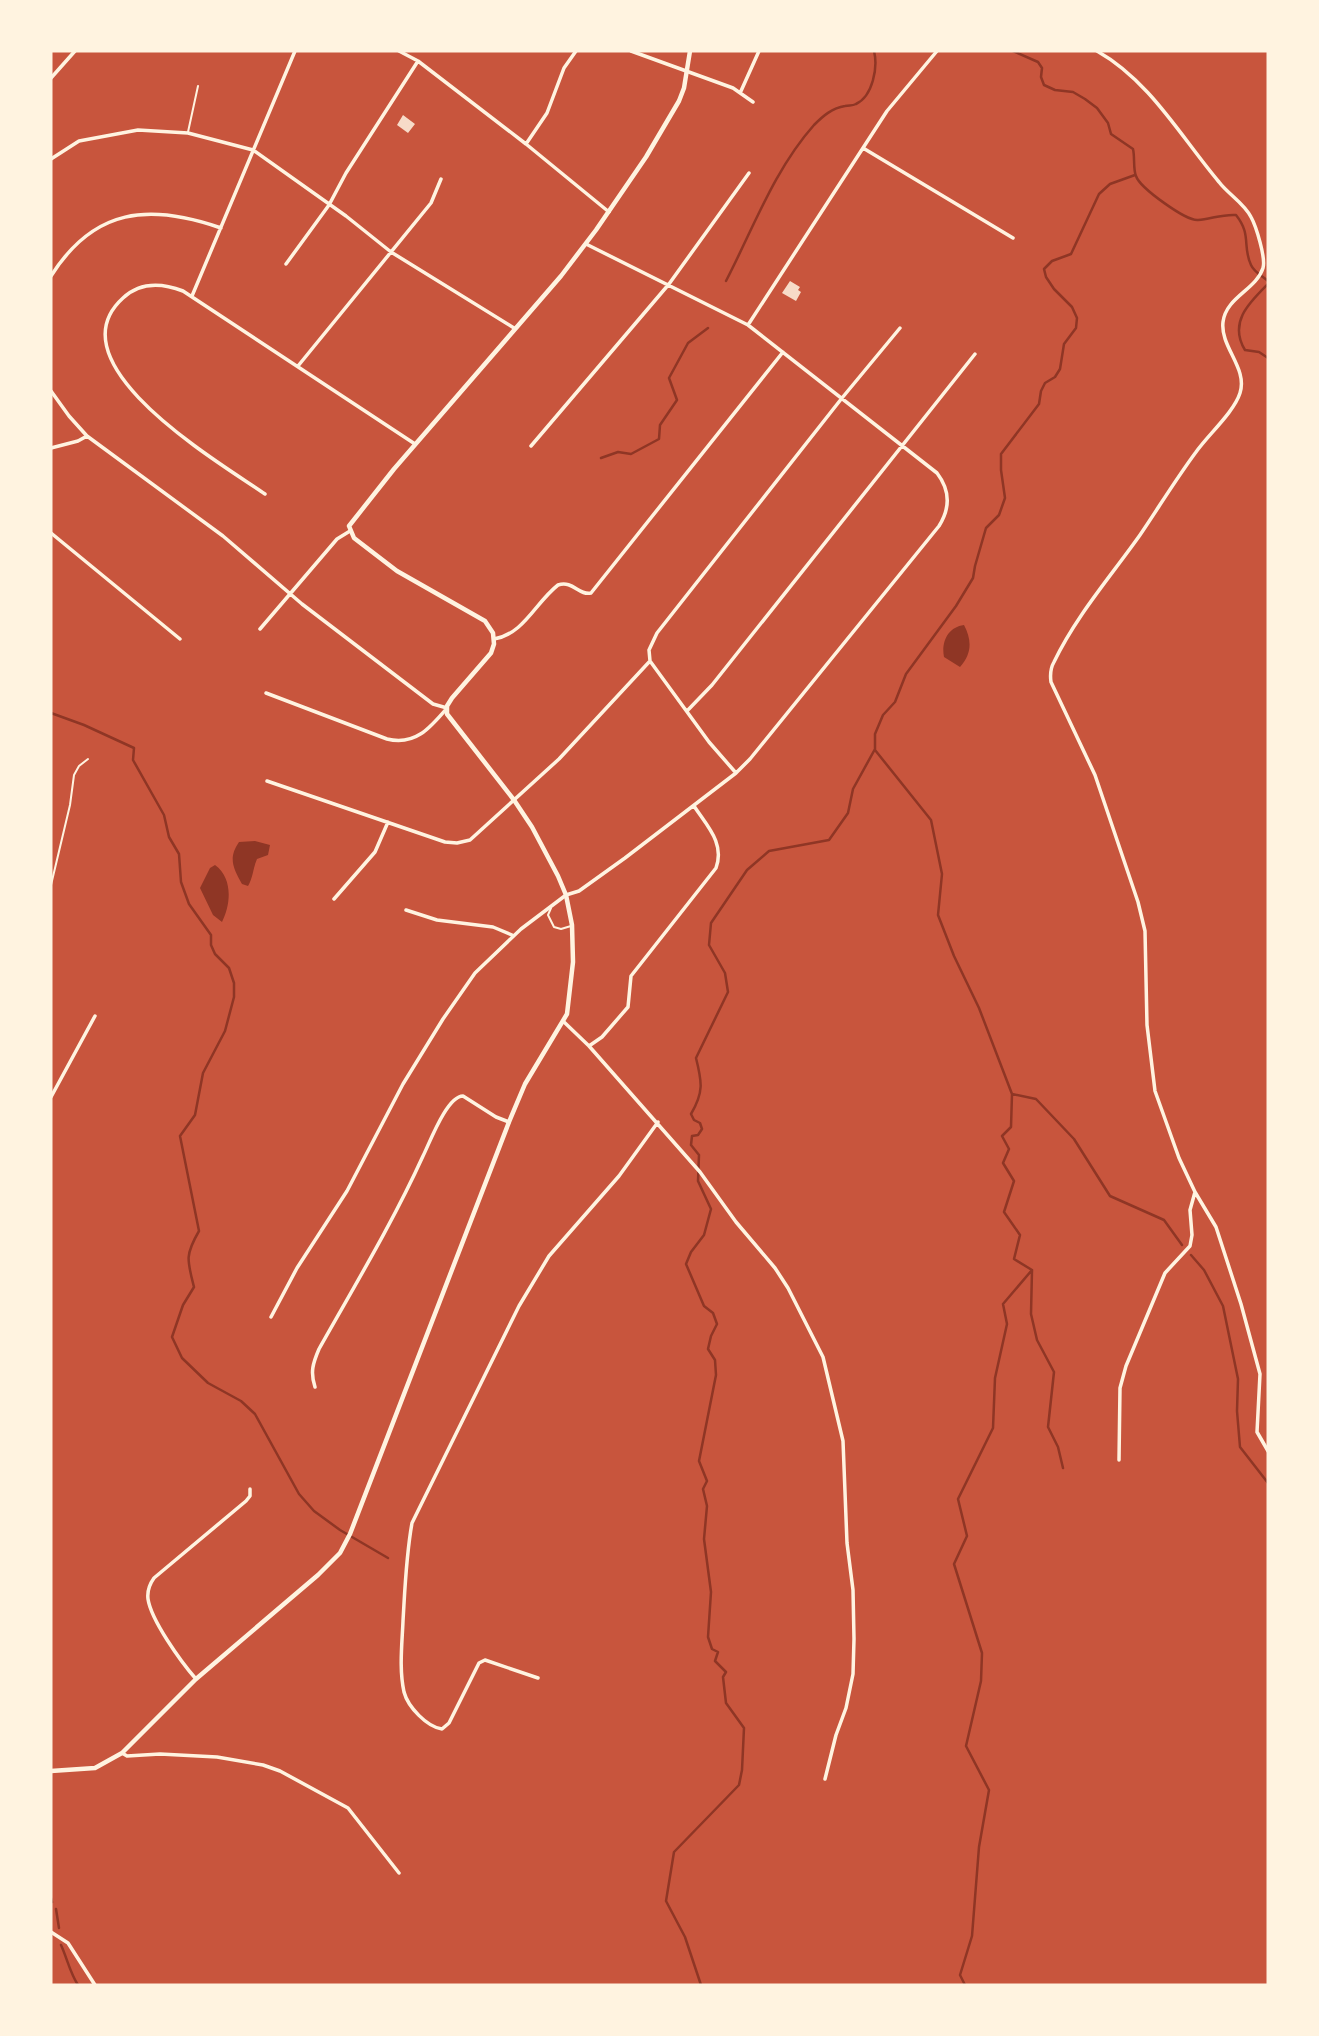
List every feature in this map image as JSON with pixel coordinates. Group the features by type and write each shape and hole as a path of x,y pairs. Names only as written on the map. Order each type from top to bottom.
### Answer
{"street":[{"path":"51,78 75,51"},
{"path":"192,296 295,51"},
{"path":"399,51 418,61 609,212"},
{"path":"526,144 547,113 564,68 576,51"},
{"path":"631,51 741,92 752,102"},
{"path":"266,693 387,739 402,742 424,733 491,653 494,639 492,629 485,621 397,571 354,538 350,530 351,522 415,443 586,244 670,117 684,88 690,51"},
{"path":"741,92 760,51"},
{"path":"748,325 898,96 937,51"},
{"path":"1097,51 1144,89 1221,185 1247,211 1256,228 1263,268 1257,279 1232,302 1223,320 1223,332 1241,380 1237,401 1196,452 1083,613 1050,673 1051,682 1095,775 1138,901 1144,931 1147,1025 1153,1077 1179,1158 1216,1227 1241,1304 1260,1374 1257,1432 1268,1451"},
{"path":"286,264 329,205 346,173 418,61"},
{"path":"51,70 58,69"},
{"path":"51,159 79,141 138,130 188,133 253,150 391,252 514,328"},
{"path":"863,148 1013,238"},
{"path":"531,446 669,284 749,173"},
{"path":"298,366 431,203 441,179"},
{"path":"51,276 66,255 86,235 112,220 159,213 181,216 221,228"},
{"path":"271,1317 297,1268 346,1191 381,1122 443,1019 475,973 513,935 566,895 579,891 736,773 945,517 948,498 943,481 937,473 748,325 586,244"},
{"path":"265,494 158,419 114,365 107,350 106,326 111,313 127,294 138,288 161,284 192,296 415,443"},
{"path":"267,781 445,842 457,844 470,840 567,751 649,661 651,645 657,633 900,328"},
{"path":"494,639 513,633 558,585 569,584 584,593 591,593 783,352"},
{"path":"687,711 712,685 975,354"},
{"path":"51,391 88,436 223,536 290,593 433,704 447,708"},
{"path":"51,448 88,436"},
{"path":"260,629 337,539 350,530"},
{"path":"51,533 180,639"},
{"path":"649,661 709,742 736,773"},
{"path":"51,1771 95,1768 122,1753 196,1679 340,1553 349,1536 525,1084 564,1022 572,982 572,925 566,895 549,856 514,800 448,718 447,708"},
{"path":"589,1046 602,1037 628,1007 631,976 716,868 718,843 694,806"},
{"path":"334,899 375,852 388,822"},
{"path":"406,910 437,920 493,927 513,935"},
{"path":"51,1097 95,1016"},
{"path":"564,1022 573,1028 658,1122 775,1268 799,1306 823,1357 840,1427 845,1465 847,1543 853,1590 853,1674 825,1779"},
{"path":"315,1387 312,1364 319,1349 391,1223 451,1101 463,1096 509,1122"},
{"path":"538,1678 485,1660 479,1662 449,1723 442,1729 431,1725 411,1706 405,1695 401,1657 405,1558 412,1523 519,1306 543,1266 554,1249 619,1177 658,1122"},
{"path":"1119,1460 1120,1388 1126,1366 1166,1273 1190,1247 1190,1210 1195,1192"},
{"path":"196,1679 183,1664 155,1616 148,1602 148,1587 153,1578 246,1501 250,1489"},
{"path":"122,1753 127,1756 160,1754 217,1757 246,1761 280,1771 348,1808 399,1873"},
{"path":"51,1932 68,1943 95,1985"}],"lane":[{"path":"188,133 198,86"},
{"path":"551,908 548,915 554,927 561,929 572,925"}],"path":[{"path":"51,885 70,805 74,775 79,766 88,759"}],"shaded area":[{"path":"964,625 970,647 960,667 944,657 944,646 950,632"},
{"path":"255,841 270,845 268,855 257,859 248,886 242,884 234,868 233,858 239,842"},
{"path":"215,865 225,877 229,892 222,922 213,915 200,888 210,868"}],"building":[{"path":"403,115 415,124 408,133 397,125"},
{"path":"790,281 800,287 798,290 801,292 796,301 782,293"}],"waterway":[{"path":"726,281 765,200 800,142 828,113 856,104 867,95 875,73 874,51"},
{"path":"1013,51 1038,62 1042,68 1044,85 1055,90 1073,92 1097,108 1108,123 1111,134 1133,149 1135,173 1139,181 1164,203 1192,219 1236,215 1244,229 1251,265 1268,281"},
{"path":"701,1985 685,1937 666,1901 674,1852 739,1785 744,1728 726,1703 723,1677 726,1672 715,1661 718,1652 712,1649 708,1637 711,1592 704,1539 707,1506 703,1489 707,1481 699,1461 716,1375 715,1360 708,1349 717,1324 713,1313 704,1306 686,1264 704,1235 711,1209 698,1181 699,1155 691,1145 692,1136 698,1135 702,1129 691,1114 701,1087 696,1058 728,992 725,973 709,945 711,923 747,870 769,851 829,840 848,813 853,789 875,749 875,734 883,715 895,702 906,674 973,578 986,528 999,515 1005,498 1001,454 1039,404 1045,383 1055,377 1060,369 1064,344 1076,328 1077,318 1072,307 1054,289 1044,269 1052,261 1071,254 1099,194 1110,184 1135,175"},
{"path":"1268,284 1248,305 1239,330 1245,350 1259,352 1268,358"},
{"path":"601,458 618,452 631,454 659,439 660,425 677,400 669,378 688,343 708,328"},
{"path":"51,713 134,748 133,760 164,815 169,837 179,854 181,882 189,904 211,935 215,954 229,968 234,983 234,997 225,1031 203,1073 195,1115 180,1136 199,1231 191,1246 189,1258 194,1287 183,1305 172,1337 182,1358 208,1383 241,1401 255,1414 299,1494 314,1511 388,1558"},
{"path":"875,750 931,820 942,874 938,915 979,1008 1012,1094 1011,1127 1002,1136 1009,1149 1003,1163 1014,1181 1004,1212 1020,1235 1014,1259 1032,1270 1031,1314 1037,1340 1054,1372 1048,1427 1058,1447 1063,1468"},
{"path":"1012,1094 1036,1099 1074,1139 1110,1196 1164,1220 1182,1245"},
{"path":"1191,1255 1204,1270 1223,1306 1238,1379 1240,1447 1268,1483"},
{"path":"965,1985 960,1975 972,1936 979,1847 989,1790 966,1746 981,1681 982,1653 954,1564 967,1536 958,1499 993,1428 995,1378 1007,1324 1003,1304 1032,1270"},
{"path":"51,1898 52,1902"},
{"path":"56,1909 59,1928"},
{"path":"61,1945 78,1985"}]}
